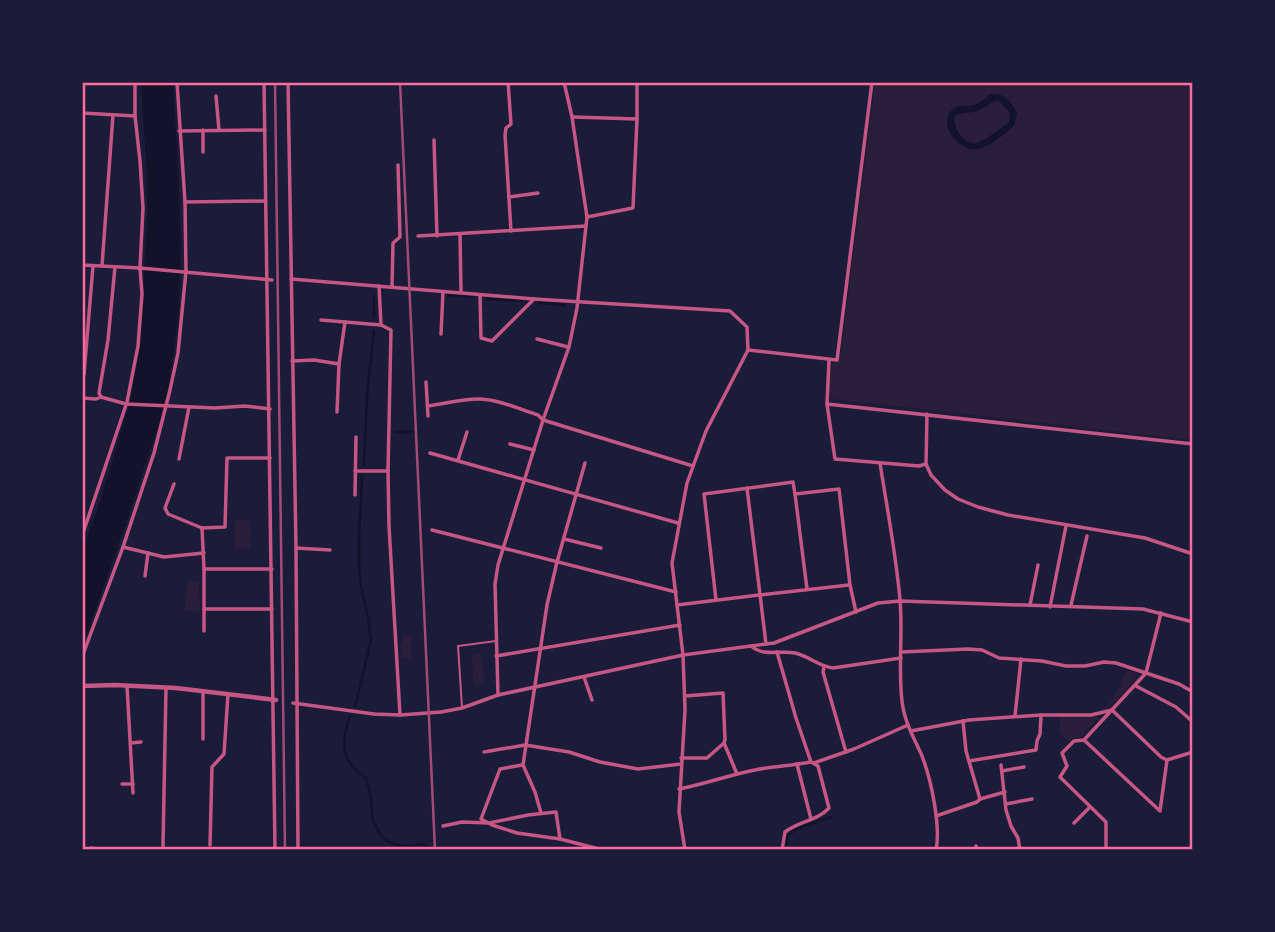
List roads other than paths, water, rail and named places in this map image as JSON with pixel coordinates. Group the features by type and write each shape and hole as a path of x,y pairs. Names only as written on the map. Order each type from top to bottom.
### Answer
{"street":[{"path":"82,536 126,404 138,346 142,294 140,268 143,208 135,116 135,82"},
{"path":"82,657 154,453 177,353 186,271 185,202 177,82"},
{"path":"264,82 269,279 275,850"},
{"path":"288,82 298,850"},
{"path":"508,82 510,124 505,135 511,231"},
{"path":"498,695 495,584 503,548 574,328 587,217 564,82"},
{"path":"587,217 633,208 637,82"},
{"path":"748,350 837,360 872,82"},
{"path":"216,96 219,130"},
{"path":"82,113 135,116"},
{"path":"102,263 113,115"},
{"path":"572,117 637,119"},
{"path":"203,130 203,152"},
{"path":"179,131 265,130"},
{"path":"434,141 437,236"},
{"path":"391,287 393,243 400,237 398,165"},
{"path":"509,197 538,193"},
{"path":"185,202 265,201"},
{"path":"393,216 400,216"},
{"path":"418,236 586,226"},
{"path":"460,234 461,293"},
{"path":"82,265 102,263 115,267 269,279"},
{"path":"82,378 93,266"},
{"path":"101,397 115,267"},
{"path":"291,278 480,295 730,311 747,327 748,350 706,431 687,482 672,563 685,696 679,789 679,812 685,850"},
{"path":"379,286 379,325"},
{"path":"441,334 443,292"},
{"path":"480,295 481,338 492,341 534,299"},
{"path":"321,320 379,325 391,330 389,527 400,715"},
{"path":"337,412 339,364 345,322"},
{"path":"537,339 569,347"},
{"path":"292,361 314,360 339,364"},
{"path":"829,360 827,404 835,459 919,466 926,464"},
{"path":"426,382 428,416"},
{"path":"82,398 101,397 126,404 270,409"},
{"path":"428,406 489,400 538,415 543,420 693,467"},
{"path":"827,404 1193,444"},
{"path":"179,459 189,407"},
{"path":"927,414 926,464 931,475 945,491 958,499 998,513 1144,538 1193,554"},
{"path":"458,460 467,432"},
{"path":"355,495 356,437"},
{"path":"510,444 534,450"},
{"path":"181,451 189,452"},
{"path":"347,452 356,453"},
{"path":"430,453 678,523"},
{"path":"174,484 165,508 168,514 201,528 225,527 227,458 270,458"},
{"path":"541,813 523,765 525,745 545,617 557,562 585,463"},
{"path":"880,463 900,601 902,700 908,725 926,767 936,816 936,850"},
{"path":"355,471 388,471"},
{"path":"716,600 704,494 793,482 807,589"},
{"path":"747,488 766,644"},
{"path":"795,494 839,489 850,585 856,612"},
{"path":"1049,607 1066,526"},
{"path":"201,528 204,553 204,631"},
{"path":"432,530 676,592"},
{"path":"1071,606 1087,536"},
{"path":"564,539 601,548"},
{"path":"123,547 164,557 204,553"},
{"path":"296,548 330,550"},
{"path":"145,576 148,553"},
{"path":"1030,605 1038,565"},
{"path":"204,569 272,569"},
{"path":"677,605 850,585"},
{"path":"295,704 374,715 428,714 462,708 498,695 683,655 774,643 878,603 900,601 1143,609 1193,622"},
{"path":"204,609 272,609"},
{"path":"1106,850 1106,822 1059,777 1067,766 1062,753 1074,741 1084,740 1146,673 1161,613"},
{"path":"496,656 680,625"},
{"path":"751,646 763,652 796,653 824,667 853,666 901,658"},
{"path":"901,652 968,649 982,650 999,657 1066,666 1116,663 1179,684 1193,692"},
{"path":"777,652 796,718 813,762 818,766 829,808 823,815 793,825 785,832 782,850"},
{"path":"1015,717 1021,659"},
{"path":"824,667 846,752"},
{"path":"584,677 592,700"},
{"path":"82,686 166,688 274,700"},
{"path":"127,686 133,793"},
{"path":"1136,686 1176,707 1193,722"},
{"path":"163,846 166,688"},
{"path":"203,691 203,739"},
{"path":"685,696 723,693 724,743 737,774"},
{"path":"210,845 212,767 224,754 228,694"},
{"path":"911,731 963,721 1097,714 1112,710"},
{"path":"1112,710 1167,760"},
{"path":"969,761 1036,750 1041,715"},
{"path":"963,721 969,761 980,799"},
{"path":"679,789 776,765 813,762 846,752 908,725"},
{"path":"1084,740 1160,811 1167,760"},
{"path":"131,743 141,742"},
{"path":"484,752 525,745 569,752 600,762 638,769 707,758 724,743"},
{"path":"1167,760 1193,752"},
{"path":"797,764 811,819"},
{"path":"523,765 502,768 498,772 481,819 517,833 560,839 603,850"},
{"path":"1001,765 1006,804 1020,850"},
{"path":"1002,771 1024,767"},
{"path":"122,784 133,784"},
{"path":"936,816 1005,792"},
{"path":"1006,804 1032,799"},
{"path":"1074,823 1090,807"},
{"path":"443,826 462,822 489,823 556,812 560,839"},
{"path":"91,848 99,850"}],"lane":[{"path":"462,708 458,646 496,641"}],"waterway":[{"path":"448,295 473,297"},
{"path":"374,296 374,316"},
{"path":"487,299 522,301"},
{"path":"539,303 565,305"},
{"path":"364,465 367,395 374,331"},
{"path":"395,432 411,432"},
{"path":"355,707 371,640 359,570 362,476"},
{"path":"350,716 345,736 346,756 366,779 372,817 377,828 383,837 393,844 423,844 428,850"},
{"path":"785,850 790,834 831,817"}],"railway":[{"path":"275,82 285,850"},
{"path":"400,82 435,850"}]}
